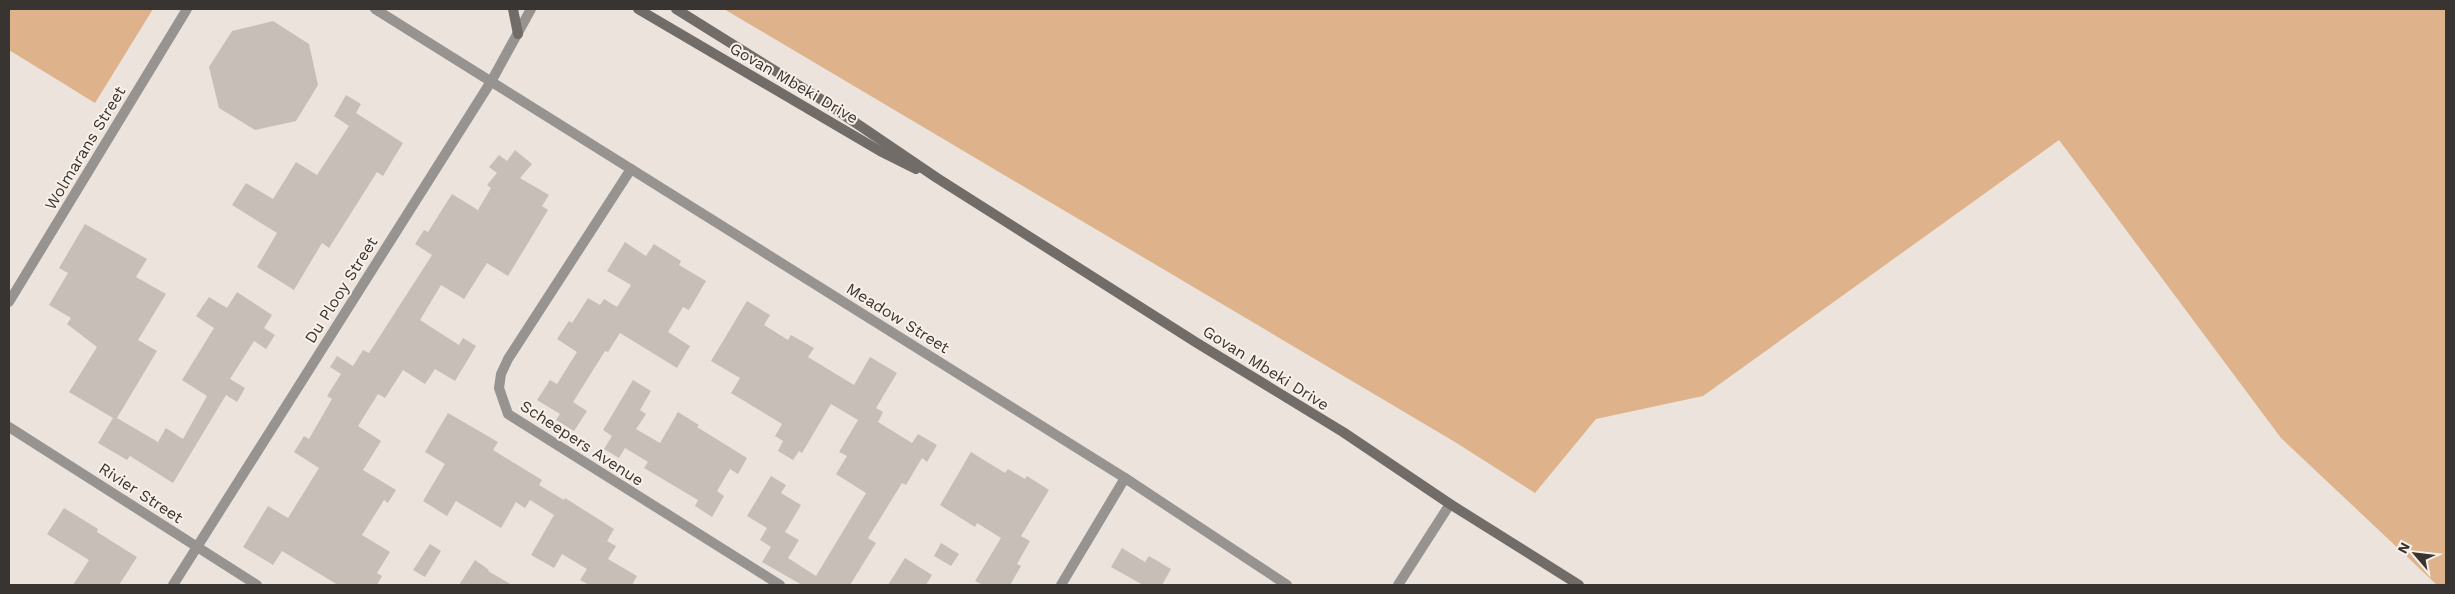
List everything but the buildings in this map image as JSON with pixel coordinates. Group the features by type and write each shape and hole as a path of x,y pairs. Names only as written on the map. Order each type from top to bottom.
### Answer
{"main road":[{"path":"513,9 518,34"},
{"name":"Govan Mbeki Drive","path":"638,9 880,151 937,178"},
{"name":"Govan Mbeki Drive","path":"676,9 819,98 937,178 1197,343 1343,432 1450,504 1578,585"}],"street":[{"name":"Wolmarans Street","path":"9,302 187,9"},
{"path":"375,9 492,80"},
{"name":"Du Plooy Street","path":"173,585 492,80 530,9"},
{"name":"Meadow Street","path":"492,80 1125,478 1287,585"},
{"name":"Scheepers Avenue","path":"631,169 518,341 501,374 499,388 501,400 508,414 780,585"},
{"name":"Rivier Street","path":"9,427 257,585"},
{"path":"1061,585 1125,478"},
{"path":"1398,585 1450,504"}],"shaded area":[{"path":"9,9 153,9 95,103 9,50"},
{"path":"724,9 2446,9 2446,585 2437,585 2281,438 2059,140 1703,396 1596,419 1535,493 1455,442"}]}
